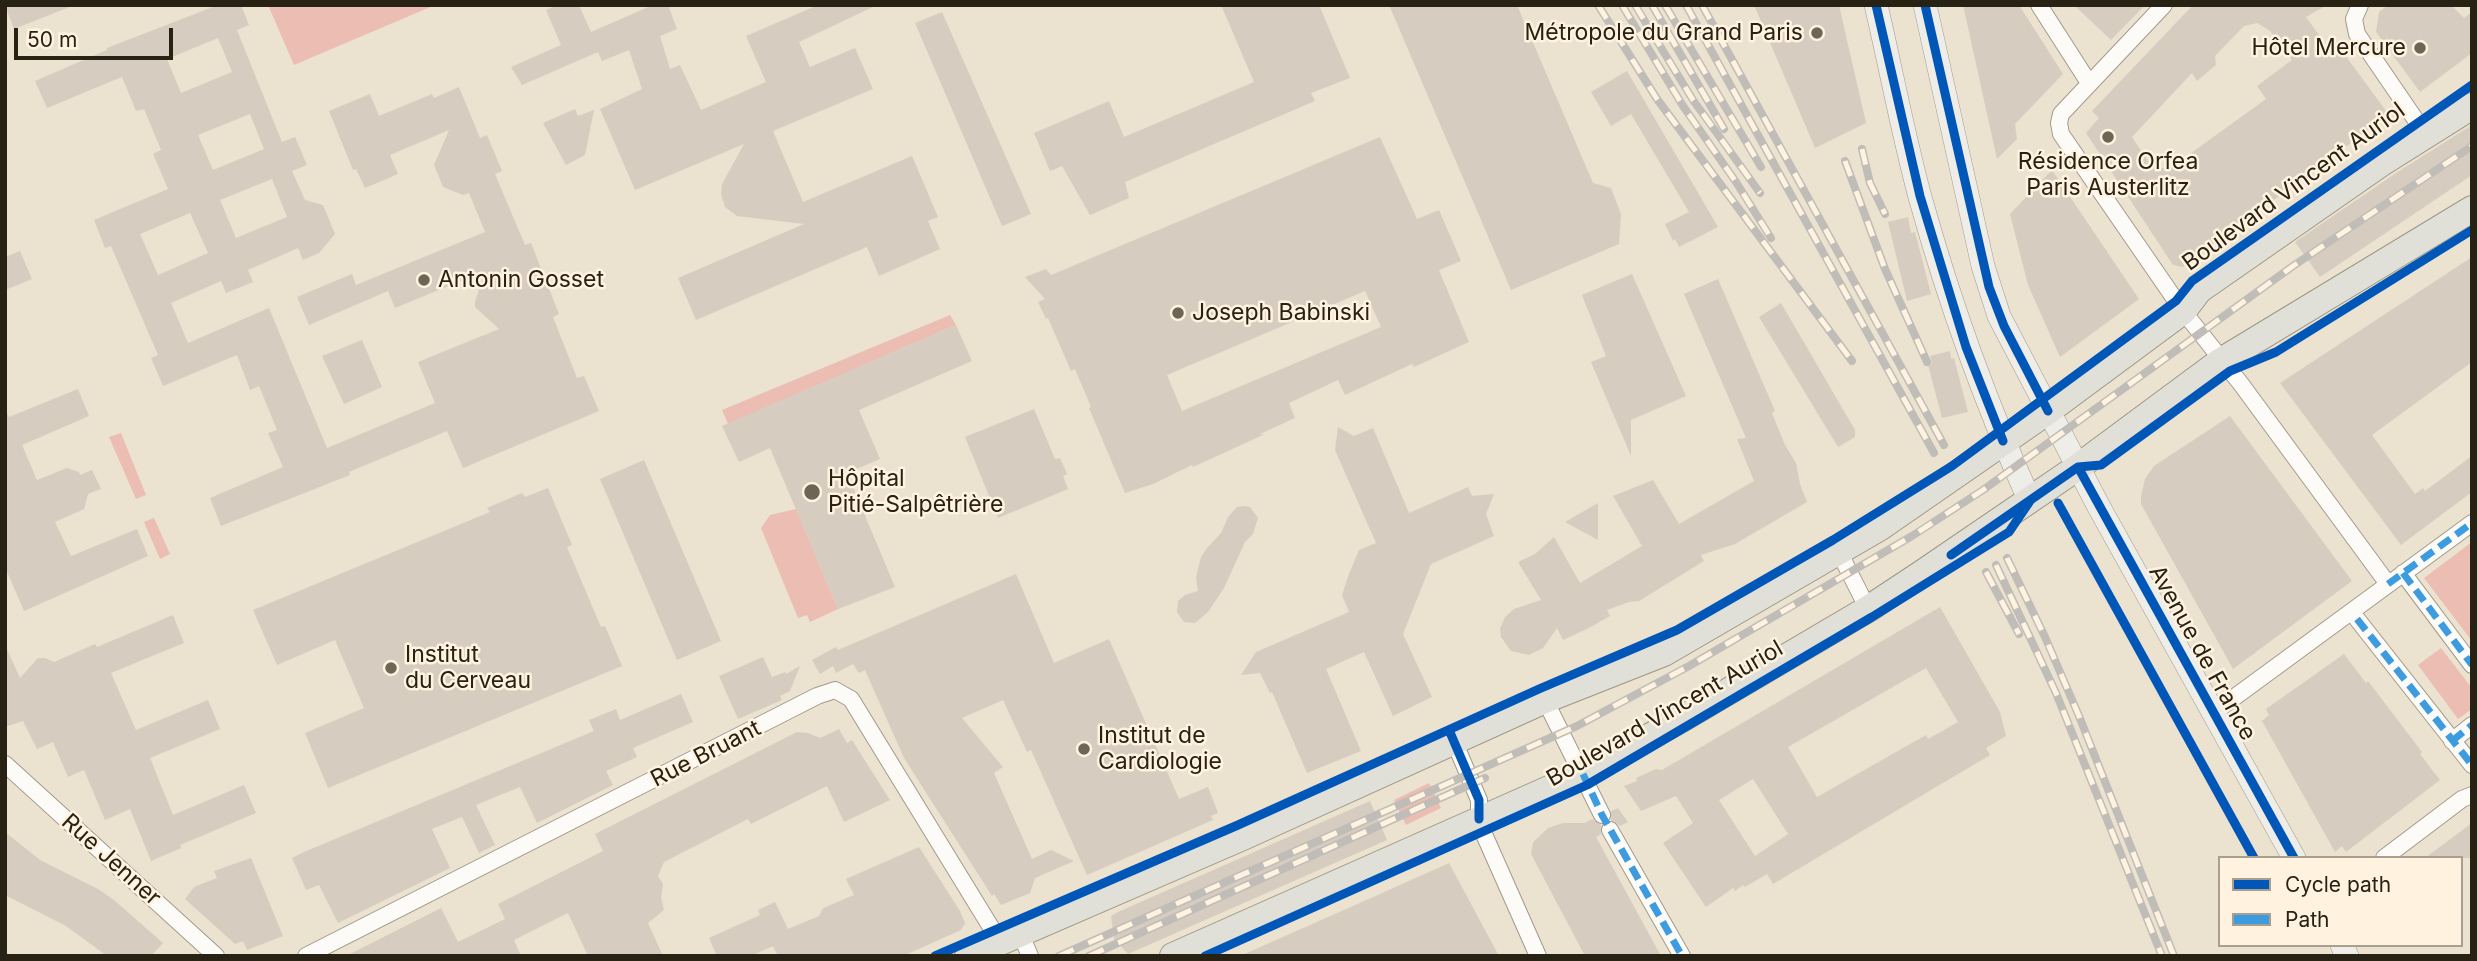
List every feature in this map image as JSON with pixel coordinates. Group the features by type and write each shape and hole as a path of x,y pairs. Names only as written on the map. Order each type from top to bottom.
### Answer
{"main road":[{"name":"Boulevard Vincent Auriol","path":"968,956 1016,944 1245,836 1545,700 1664,653 1839,552 1958,475 2183,311 2199,290 2380,164 2472,106"},
{"name":"Boulevard Vincent Auriol","path":"1172,956 1583,774 1868,609 2030,501 2221,361 2472,209"}],"street":[{"path":"1876,5 1920,196 1966,347 2030,501"},
{"name":"Avenue de France","path":"1925,5 1989,287 2004,326 2078,467 2293,856"},
{"path":"2039,5 2090,83"},
{"path":"2164,5 2061,114 2061,134 2183,311 2241,384 2388,584"},
{"path":"2360,5 2354,19 2357,34 2426,135"},
{"path":"2213,712 2472,523"},
{"path":"1839,552 1868,609"},
{"path":"2403,573 2472,665"},
{"path":"2357,619 2472,765"},
{"name":"Rue Bruant","path":"306,956 835,690 851,699 1016,944"},
{"name":"Boulevard Vincent Auriol","path":"1545,700 1583,774"},
{"path":"2452,741 2472,725"},
{"path":"1454,741 1479,800 1479,819 1538,956"},
{"name":"Rue Jenner","path":"5,764 216,956"},
{"path":"1583,774 1602,815"},
{"path":"2387,856 2462,799 2472,795"},
{"path":"1610,830 1682,956"}],"shaded area":[{"path":"268,5 435,5 294,65"},
{"path":"950,315 956,325 728,424 722,410"},
{"path":"121,433 146,495 136,499 109,437"},
{"path":"796,509 838,609 810,622 807,615 798,618 761,528 770,515"},
{"path":"154,518 170,554 160,559 144,522"},
{"path":"2472,542 2472,641 2424,578"},
{"path":"2441,648 2472,688 2472,709 2458,719 2418,665"},
{"path":"1429,783 1441,808 1406,825 1394,800"}],"building":[{"path":"5,5 72,5 72,6 14,29"},
{"path":"218,5 241,5 249,25 237,30 282,142 295,137 307,165 292,171 305,200 323,205 335,234 319,253 303,260 298,248 248,270 253,282 226,293 221,281 171,303 188,343 269,308 327,448 435,403 418,362 499,329 475,307 485,271 395,308 388,291 309,325 297,297 352,274 356,285 485,232 469,193 463,195 443,187 434,165 449,130 390,155 398,174 365,188 356,169 353,170 329,111 370,94 379,116 432,94 434,98 459,87 480,138 487,135 502,171 495,174 525,245 531,243 559,314 553,317 577,378 584,376 599,411 463,468 447,431 349,472 350,475 221,526 210,498 283,467 268,433 277,430 259,386 250,390 237,355 163,386 151,358 158,355 111,246 105,248 94,220 168,189 153,154 161,150 144,109 136,111 122,77 47,108 35,81 107,48","holes":["218,38 232,72 181,93 167,59","250,114 264,149 213,170 198,135","272,179 287,217 236,238 220,200","190,213 208,253 158,275 140,234"]},
{"path":"557,5 579,5 591,32 653,5 668,5 677,29 660,36 670,69 680,65 701,110 766,82 746,36 818,5 877,5 799,42 810,67 855,48 873,89 773,131 803,202 912,156 938,217 928,221 940,249 879,276 867,247 696,320 678,278 804,224 737,216 725,207 721,194 722,184 744,144 635,190 600,109 642,89 629,50 602,61 598,52 522,85 511,67 561,45 546,10"},
{"path":"1221,5 1319,5 1350,78 1311,93 1315,101 1125,182 1129,198 1090,215 1062,166 1050,171 1034,133 1109,101 1124,137 1254,82"},
{"path":"1389,5 1517,5 1593,183 1611,188 1621,214 1619,244 1511,290"},
{"path":"1754,5 1839,5 1866,123 1815,148"},
{"path":"1963,5 2019,5 2063,74 2015,124 2017,139 1997,159"},
{"path":"2074,5 2145,5 2111,40"},
{"path":"2193,5 2327,5 2306,17 2330,50 2337,44 2389,115 2183,267 2173,265 2086,133 2099,118 2092,111","holes":["2257,23 2270,31 2292,60 2257,86 2266,99 2169,169 2152,167 2132,137 2192,73 2197,81 2216,65 2215,56 2244,26"]},
{"name":"Hôtel Mercure","path":"2388,5 2451,5 2464,18 2472,12 2472,53 2420,92 2376,32 2379,12"},
{"path":"942,12 1031,214 1002,226 915,23"},
{"path":"1627,71 1718,227 1679,247 1665,224 1689,212 1631,114 1611,126 1591,92"},
{"path":"575,109 578,116 594,110 585,155 566,165 543,123"},
{"path":"2472,125 2472,175 2320,277 2295,242"},
{"name":"Joseph Babinski","path":"1380,137 1417,219 1439,210 1461,261 1439,270 1469,342 1414,367 1412,364 1345,395 1338,380 1289,403 1295,418 1260,434 1265,434 1153,484 1125,493 1075,369 1071,371 1048,318 1046,319 1038,302 1045,299 1025,277 1046,269 1051,275","holes":["1365,291 1381,327 1182,411 1167,375"]},
{"path":"2052,170 2139,299 2060,357 2028,285 2010,214"},
{"path":"1908,217 1911,233 1915,232 1931,294 1907,301 1888,222"},
{"path":"20,251 32,279 5,290 5,257"},
{"path":"2472,257 2472,362 2372,435 2415,494 2423,488 2425,491 2472,456 2472,492 2401,545 2280,383"},
{"path":"1632,274 1686,396 1631,420 1631,456 1591,362 1606,356 1582,295"},
{"path":"1718,279 1775,411 1772,413 1785,445 1796,463 1807,502 1735,544 1701,555 1704,561 1639,601 1607,610 1610,616 1589,628 1563,640 1557,628 1543,648 1529,655 1511,651 1501,637 1500,629 1505,617 1514,609 1541,600 1518,562 1535,554 1554,537 1580,583 1642,546 1613,496 1653,480 1679,524 1754,481 1737,439 1746,438 1684,294"},
{"path":"1781,303 1855,430 1855,437 1838,447 1759,317"},
{"path":"956,325 972,361 859,410 880,459 847,473 895,587 838,609 770,448 739,462 722,426"},
{"path":"362,340 382,387 344,404 322,356"},
{"path":"1950,351 1968,412 1942,418 1928,365 1932,364 1930,356"},
{"path":"78,389 89,416 22,445 37,480 67,468 79,472 80,475 92,470 101,489 88,494 84,509 55,522 71,556 137,529 148,556 24,611 5,567 5,409 9,417"},
{"path":"1034,409 1055,459 1060,458 1067,474 1063,476 1068,489 998,518 965,437"},
{"path":"2230,416 2352,581 2233,669 2141,504 2145,479 2154,466"},
{"path":"1338,427 1354,436 1373,428 1409,513 1468,487 1472,496 1494,494 1486,514 1494,536 1431,564 1403,634 1432,697 1393,716 1364,652 1326,669 1361,751 1307,773 1272,692 1270,693 1260,673 1241,675 1256,652 1349,612 1342,595 1349,574 1359,550 1376,543 1335,450"},
{"path":"644,460 721,641 677,660 600,479"},
{"path":"548,488 572,545 567,547 601,627 605,626 622,666 328,788 305,733 364,708 335,640 277,665 253,610 490,512 487,508 522,493 525,497"},
{"path":"1598,503 1598,540 1565,522"},
{"path":"1237,507 1250,507 1258,518 1253,534 1245,542 1224,588 1208,612 1195,623 1184,622 1177,612 1178,601 1185,595 1198,591 1196,577 1201,557 1221,533 1228,517"},
{"name":"Institut de Cardiologie","path":"1016,574 1054,663 1109,639 1179,799 1208,787 1218,813 1211,816 1213,820 1087,875 1031,750 1027,752 1003,700 962,718 1003,767 994,773 1032,859 1051,850 1074,861 1035,878 1030,893 1001,905 994,894 992,896 904,758 865,670 859,673 853,664 836,673 833,666 820,674 812,660 836,647 838,650"},
{"path":"1940,607 2000,712 2006,736 1986,748 1990,755 1773,884 1767,874 1745,887 1743,885 1735,891 1733,888 1706,907 1663,843 1693,823 1676,796 1641,811 1624,786 1656,769 1662,770","holes":["1926,668 1958,722 1928,739 1926,735 1817,797 1788,747","1753,779 1788,834 1755,856 1719,800"]},
{"path":"173,615 184,643 111,673 136,730 208,700 220,729 150,758 173,815 244,785 256,813 180,845 181,848 151,861 130,809 105,820 84,770 68,777 53,742 37,749 23,721 5,727 5,645 20,678 38,658 54,662"},
{"path":"2344,654 2366,683 2368,681 2440,780 2346,852 2342,846 2335,852 2262,721 2269,715 2266,709"},
{"path":"763,657 772,677 785,672 786,674 800,666 790,691 780,696 782,700 738,719 719,676"},
{"path":"681,694 693,722 633,748 637,757 606,771 613,785 537,823 520,787 476,805 495,845 479,853 462,817 432,829 450,868 338,923 319,885 306,890 292,858 594,731 589,720 616,709 620,720"},
{"path":"839,729 847,743 852,740 890,800 844,822 827,786 751,824 748,819 664,862 658,876 663,884 661,897 664,910 648,923 663,956 588,956 568,913 514,940 521,956 346,956 441,908 458,942 505,919 498,904 603,851 595,834 797,732 820,738"},
{"path":"1370,801 1387,840 1128,954 1114,939 1111,916 1118,912"},
{"path":"1618,808 1628,822 1620,826 1611,820 1611,811"},
{"path":"1592,819 1601,825 1601,834 1596,837 1661,956 1585,956 1531,854 1533,842 1548,828 1563,823 1585,823"},
{"path":"2472,823 2472,858 2428,856"},
{"path":"5,832 40,860 114,900 163,943 151,956 107,956 66,926 5,895"},
{"path":"919,847 960,911 965,923 961,930 903,956 778,956 773,946 751,956 717,956 709,938 760,915 758,910 775,902 788,929 819,916 823,908 854,895 846,879"},
{"path":"251,858 283,936 247,950 243,941 235,944 185,899 194,887 217,878 214,871"},
{"path":"1449,863 1499,956 1240,956 1380,894"}],"railway":[{"path":"1598,5 1657,99 1852,361"},
{"path":"1622,5 1683,106 1771,238"},
{"path":"1635,5 1693,100 1760,193"},
{"path":"1652,5 1724,129"},
{"path":"1665,5 1761,167"},
{"path":"1686,5 1934,453"},
{"path":"1702,5 1944,445"},
{"path":"1059,956 1577,726 1689,666 1912,536 1983,490 2293,266 2472,146"},
{"path":"1862,149 1870,183 1885,214"},
{"path":"1845,161 1885,269 1927,362"},
{"path":"2007,558 2079,716 2174,956"},
{"path":"1996,565 2056,693 2162,956"},
{"path":"1986,572 2019,634"},
{"path":"1089,956 1485,778"}],"marked path":[{"path":"2388,584 2472,523"},
{"path":"2403,573 2472,665"},
{"path":"2357,619 2472,765"},
{"path":"2452,741 2472,725"},
{"path":"1583,774 1602,815 1682,956"}],"cycle path":[{"path":"1876,5 1920,196 1966,347 2003,441"},
{"path":"1925,5 1989,287 2004,326 2048,411"},
{"path":"935,956 1677,630 1833,540 1952,466 2176,301 2192,281 2472,85"},
{"path":"1951,555 2078,467 2101,465 2230,371 2276,352 2472,230"},
{"path":"2078,467 2293,856"},
{"path":"1205,956 1587,785 1872,617 2009,532 2030,501"},
{"path":"2058,503 2253,856"},
{"path":"1449,730 1479,800 1479,819"}],"place":[{"name":"Métropole du Grand Paris","path":"1817,33"},
{"name":"Hôtel Mercure","path":"2420,48"},
{"name":"Résidence Orfea Paris Austerlitz","path":"2108,137"},
{"name":"Antonin Gosset","path":"424,280"},
{"name":"Joseph Babinski","path":"1178,313"},
{"name":"Hôpital Pitié-Salpêtrière","path":"812,492"},
{"name":"Institut du Cerveau","path":"391,668"},
{"name":"Institut de Cardiologie","path":"1084,749"}]}
